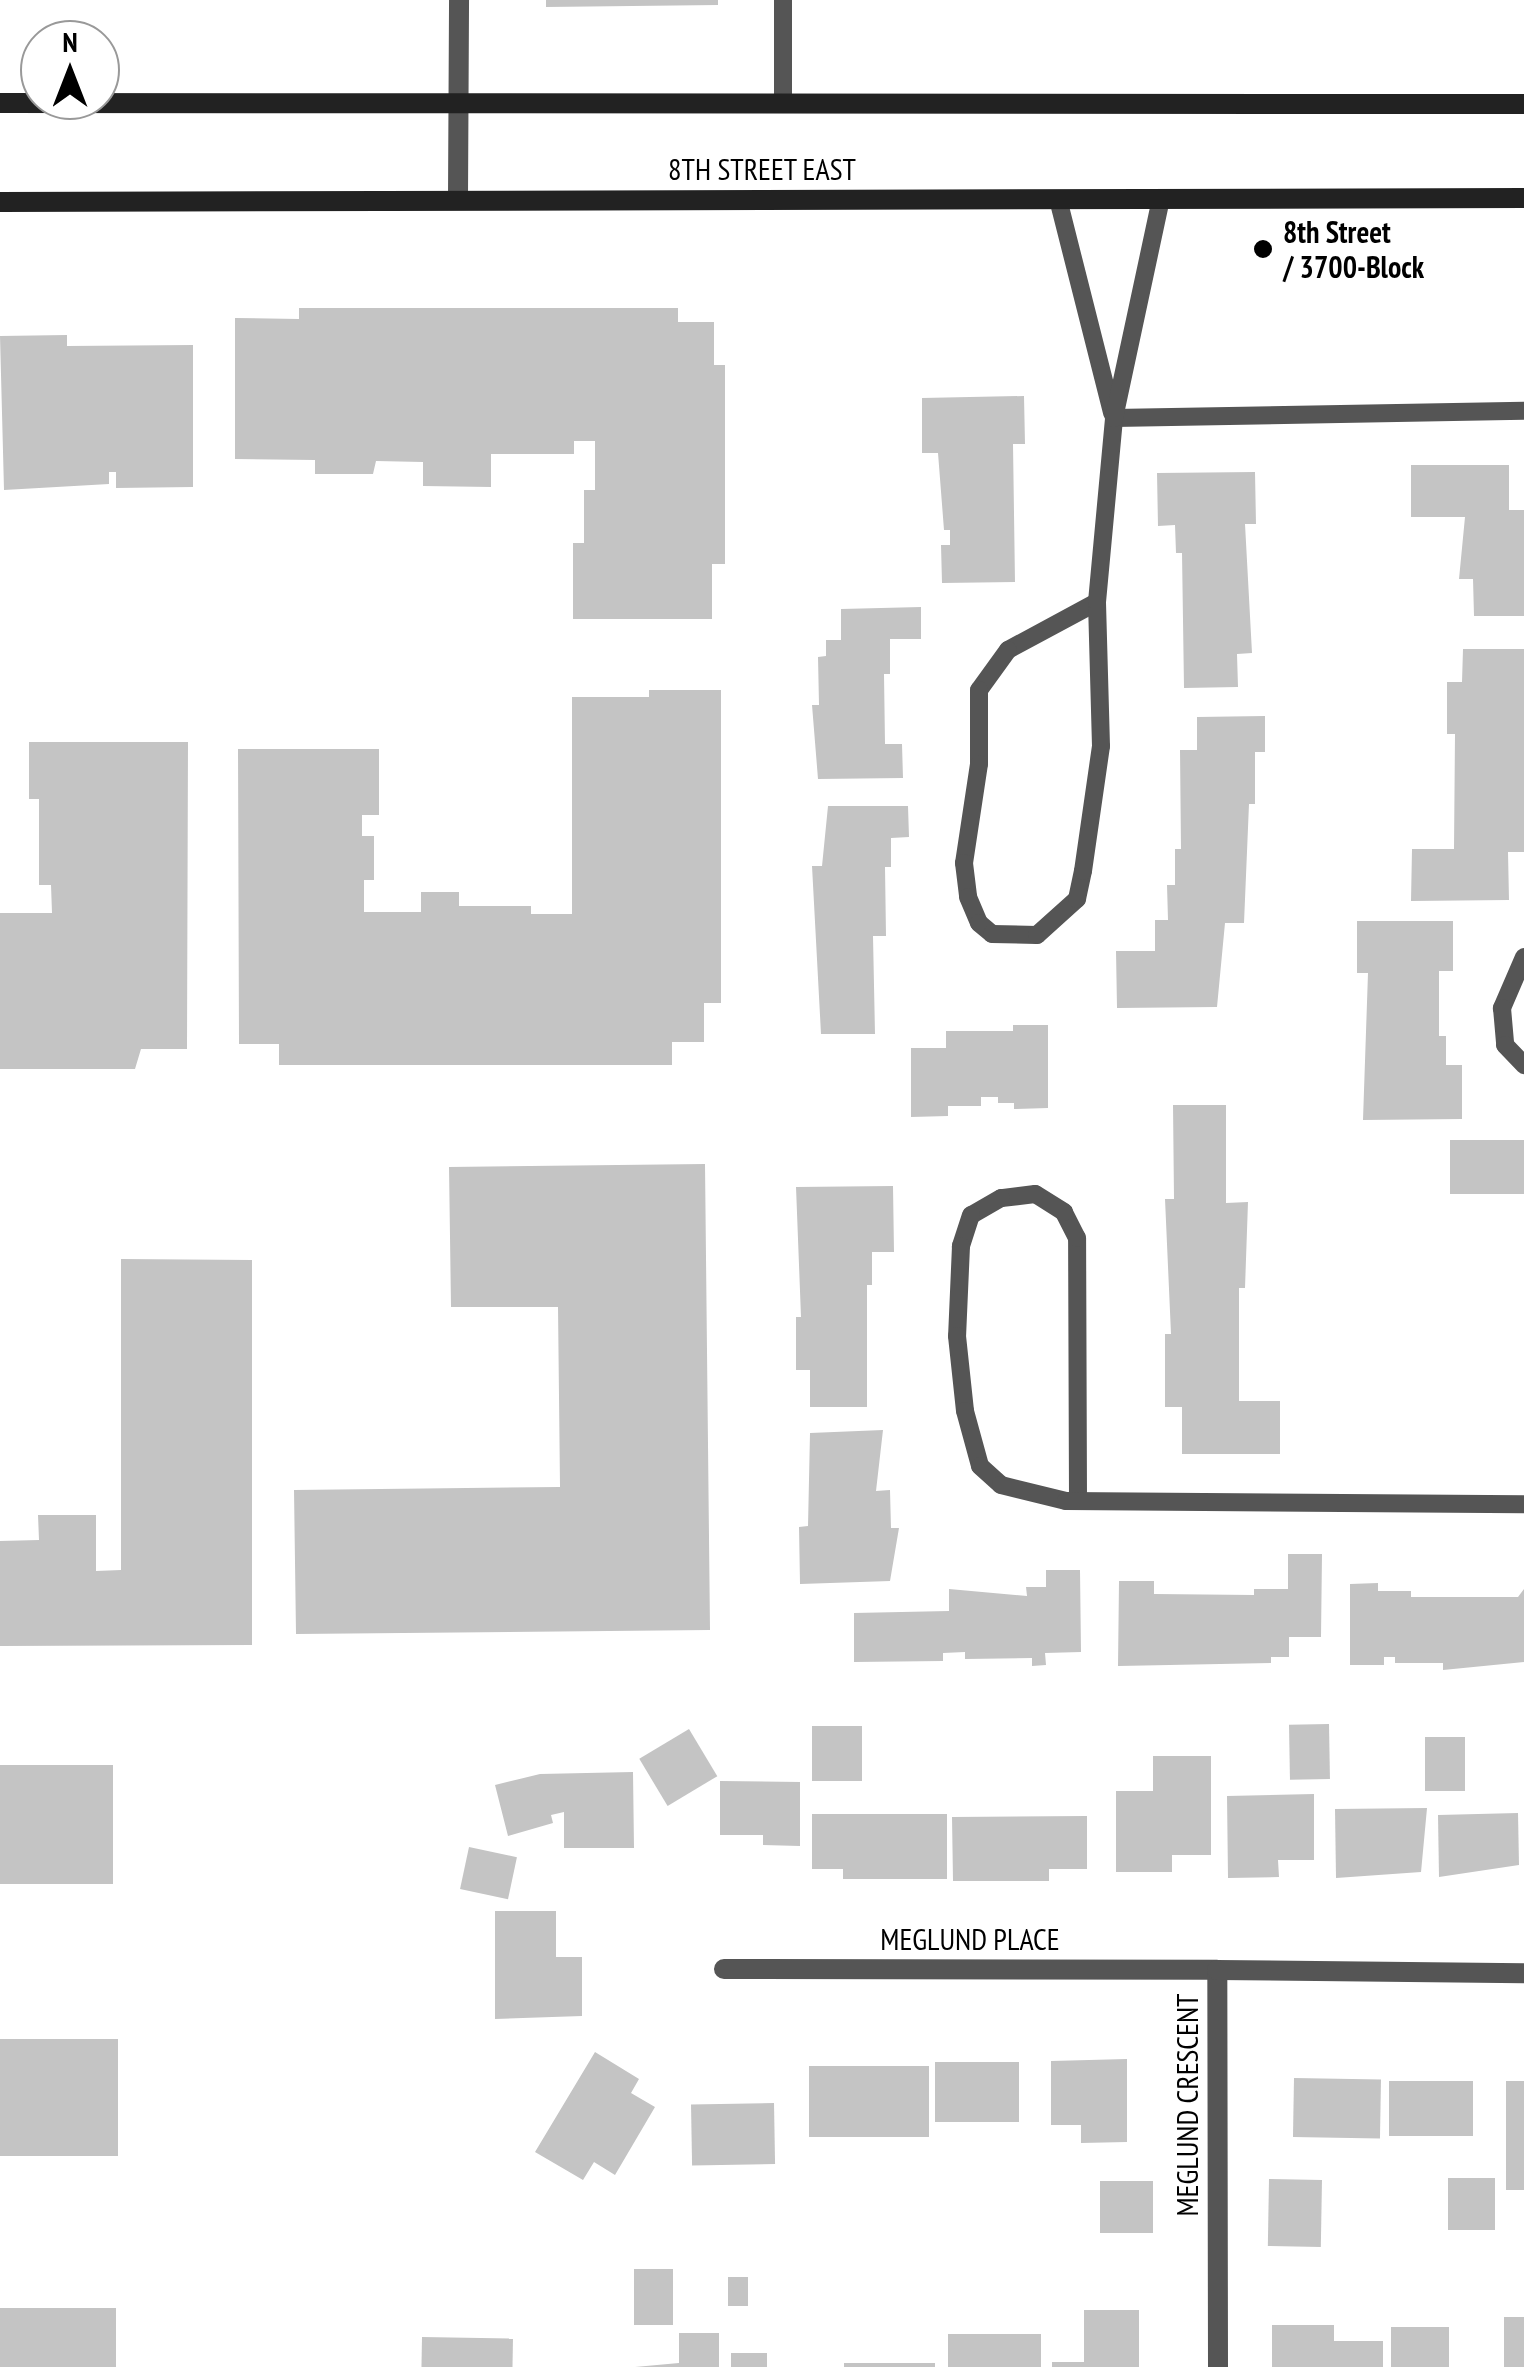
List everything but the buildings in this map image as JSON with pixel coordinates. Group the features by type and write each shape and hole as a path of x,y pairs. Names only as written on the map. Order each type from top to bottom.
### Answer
{"main road":[{"path":"0,103 1524,104"},
{"name":"8TH STREET EAST","path":"0,202 1524,198"}],"street":[{"path":"458,0 458,198"},
{"name":"MEGLUND PLACE","path":"724,1969 1216,1970"},
{"name":"MEGLUND CRESCENT","path":"1218,2367 1216,1970 1524,1973"}],"lane":[{"path":"782,0 783,104"},
{"path":"1058,199 1114,418"},
{"path":"1098,602 1008,650 979,690 979,764 964,864 968,897 979,923 992,934 1037,935 1077,899 1101,746 1098,602 1114,418 1161,199"},
{"path":"1114,418 1524,412"},
{"path":"1524,957 1502,1008 1506,1045 1524,1065"},
{"path":"1078,1500 1077,1238 1064,1212 1034,1194 1001,1198 971,1215 960,1246 957,1336 965,1411 980,1466 1001,1485 1024,1496 1078,1500 1524,1504"}],"place":[{"name":"8th Street / 3700-Block","path":"1263,249"}]}
